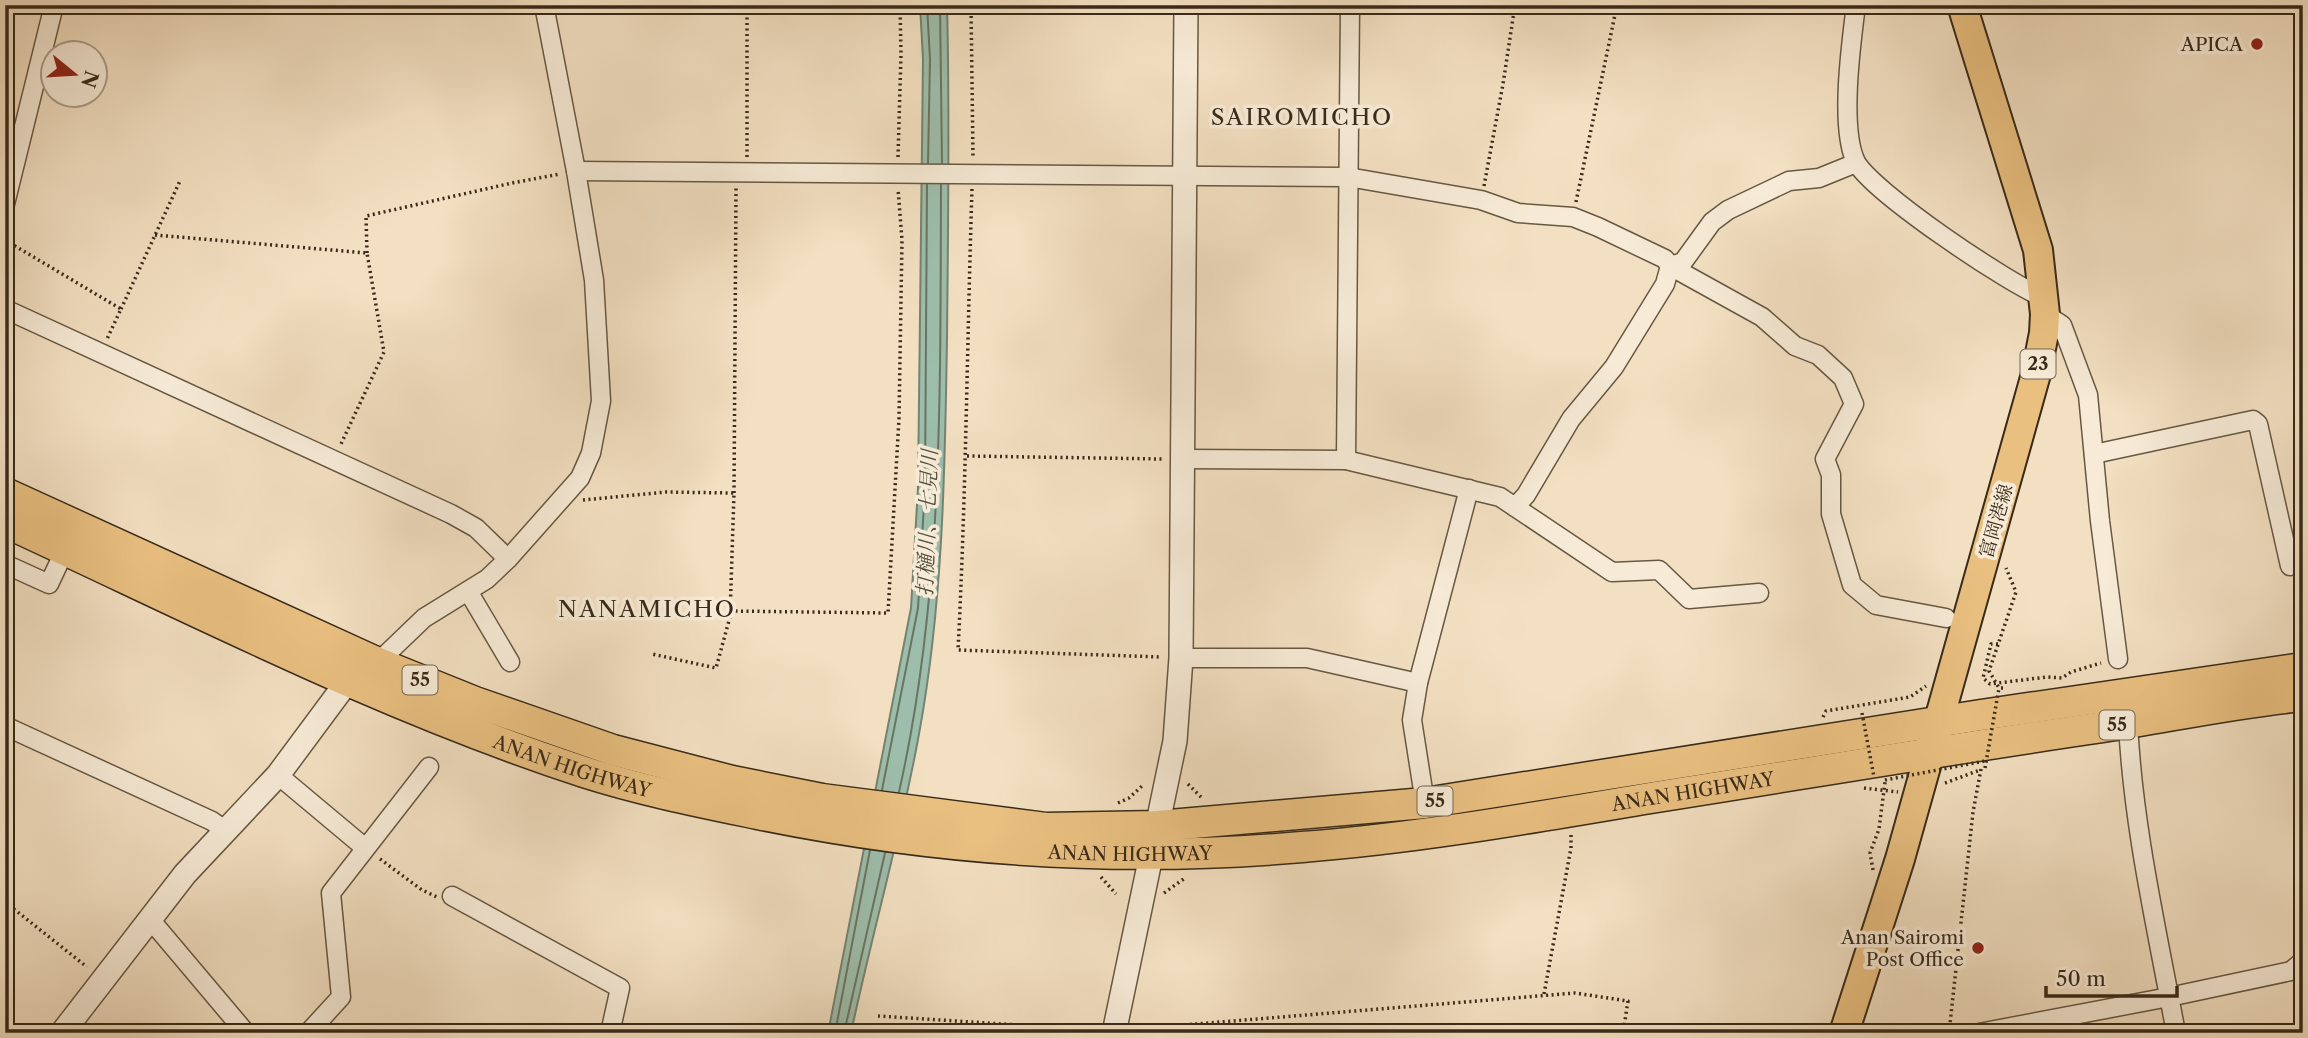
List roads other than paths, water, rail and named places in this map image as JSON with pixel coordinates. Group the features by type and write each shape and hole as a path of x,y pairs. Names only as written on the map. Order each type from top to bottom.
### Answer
{"highway":[{"name":"ANAN HIGHWAY","path":"5,493 378,663 475,702 614,750 732,781 856,804 923,828"},
{"name":"ANAN HIGHWAY","path":"5,522 347,682 462,728 589,774 719,806 844,831 1046,828 1154,840 1300,848 1445,832 2303,696"},
{"name":"ANAN HIGHWAY","path":"1154,840 1425,803 1939,722 2299,655"}],"main road":[{"name":"富岡港線","path":"1844,1033 1931,753 2036,374 2044,333 2045,306 2038,250 1962,5"}],"street":[{"path":"5,204 54,5"},
{"path":"62,1033 185,874 278,775 347,682 378,663 424,618 487,579 580,478 591,453 601,401 594,280 544,5"},
{"path":"1114,1032 1175,741 1181,658 1186,5"},
{"path":"1346,460 1350,5"},
{"path":"1856,5 1849,96 1849,141 1856,163 1879,187 1914,216 2024,288 2045,306 2062,326 2088,395 2100,522 2118,659"},
{"path":"1670,267 1683,262 1712,222 1728,210 1789,181 1819,178 1856,163"},
{"path":"576,171 1348,177 1481,200 1518,213 1573,218 1665,259 1670,267 1762,317 1795,346 1818,355 1843,378 1854,404 1825,460 1831,475 1831,513 1852,585 1876,605 1946,618"},
{"path":"1514,506 1526,495 1571,419 1614,367 1665,284 1670,267"},
{"path":"5,309 476,528 508,559"},
{"path":"2094,454 2253,420 2258,424 2290,566"},
{"path":"1182,459 1346,460 1500,497 1612,572 1659,570 1689,599 1759,593"},
{"path":"1425,803 1412,720 1418,682 1469,489"},
{"path":"5,564 49,584 65,550"},
{"path":"468,591 510,662"},
{"path":"1181,658 1307,658 1418,682"},
{"path":"2128,723 2129,756 2145,868 2176,1033"},
{"path":"5,726 212,821 226,831"},
{"path":"308,1033 341,997 331,893 429,766"},
{"path":"278,775 364,847"},
{"path":"452,896 620,988 610,1033"},
{"path":"149,918 246,1033"},
{"path":"1979,1033 2061,1025 2291,971 2303,961"}],"water":[{"name":"打樋川、七見川","path":"920,5 947,5 947,338 944,487 938,586 927,685 912,771 851,1033 828,1033 911,608 918,487 923,59"}],"place":[{"name":"APICA","path":"2257,44"},
{"name":"Anan Sairomi Post Office","path":"1978,948"}],"district":[{"name":"SAIROMICHO","path":"1302,117"},
{"name":"NANAMICHO","path":"647,609"}]}
